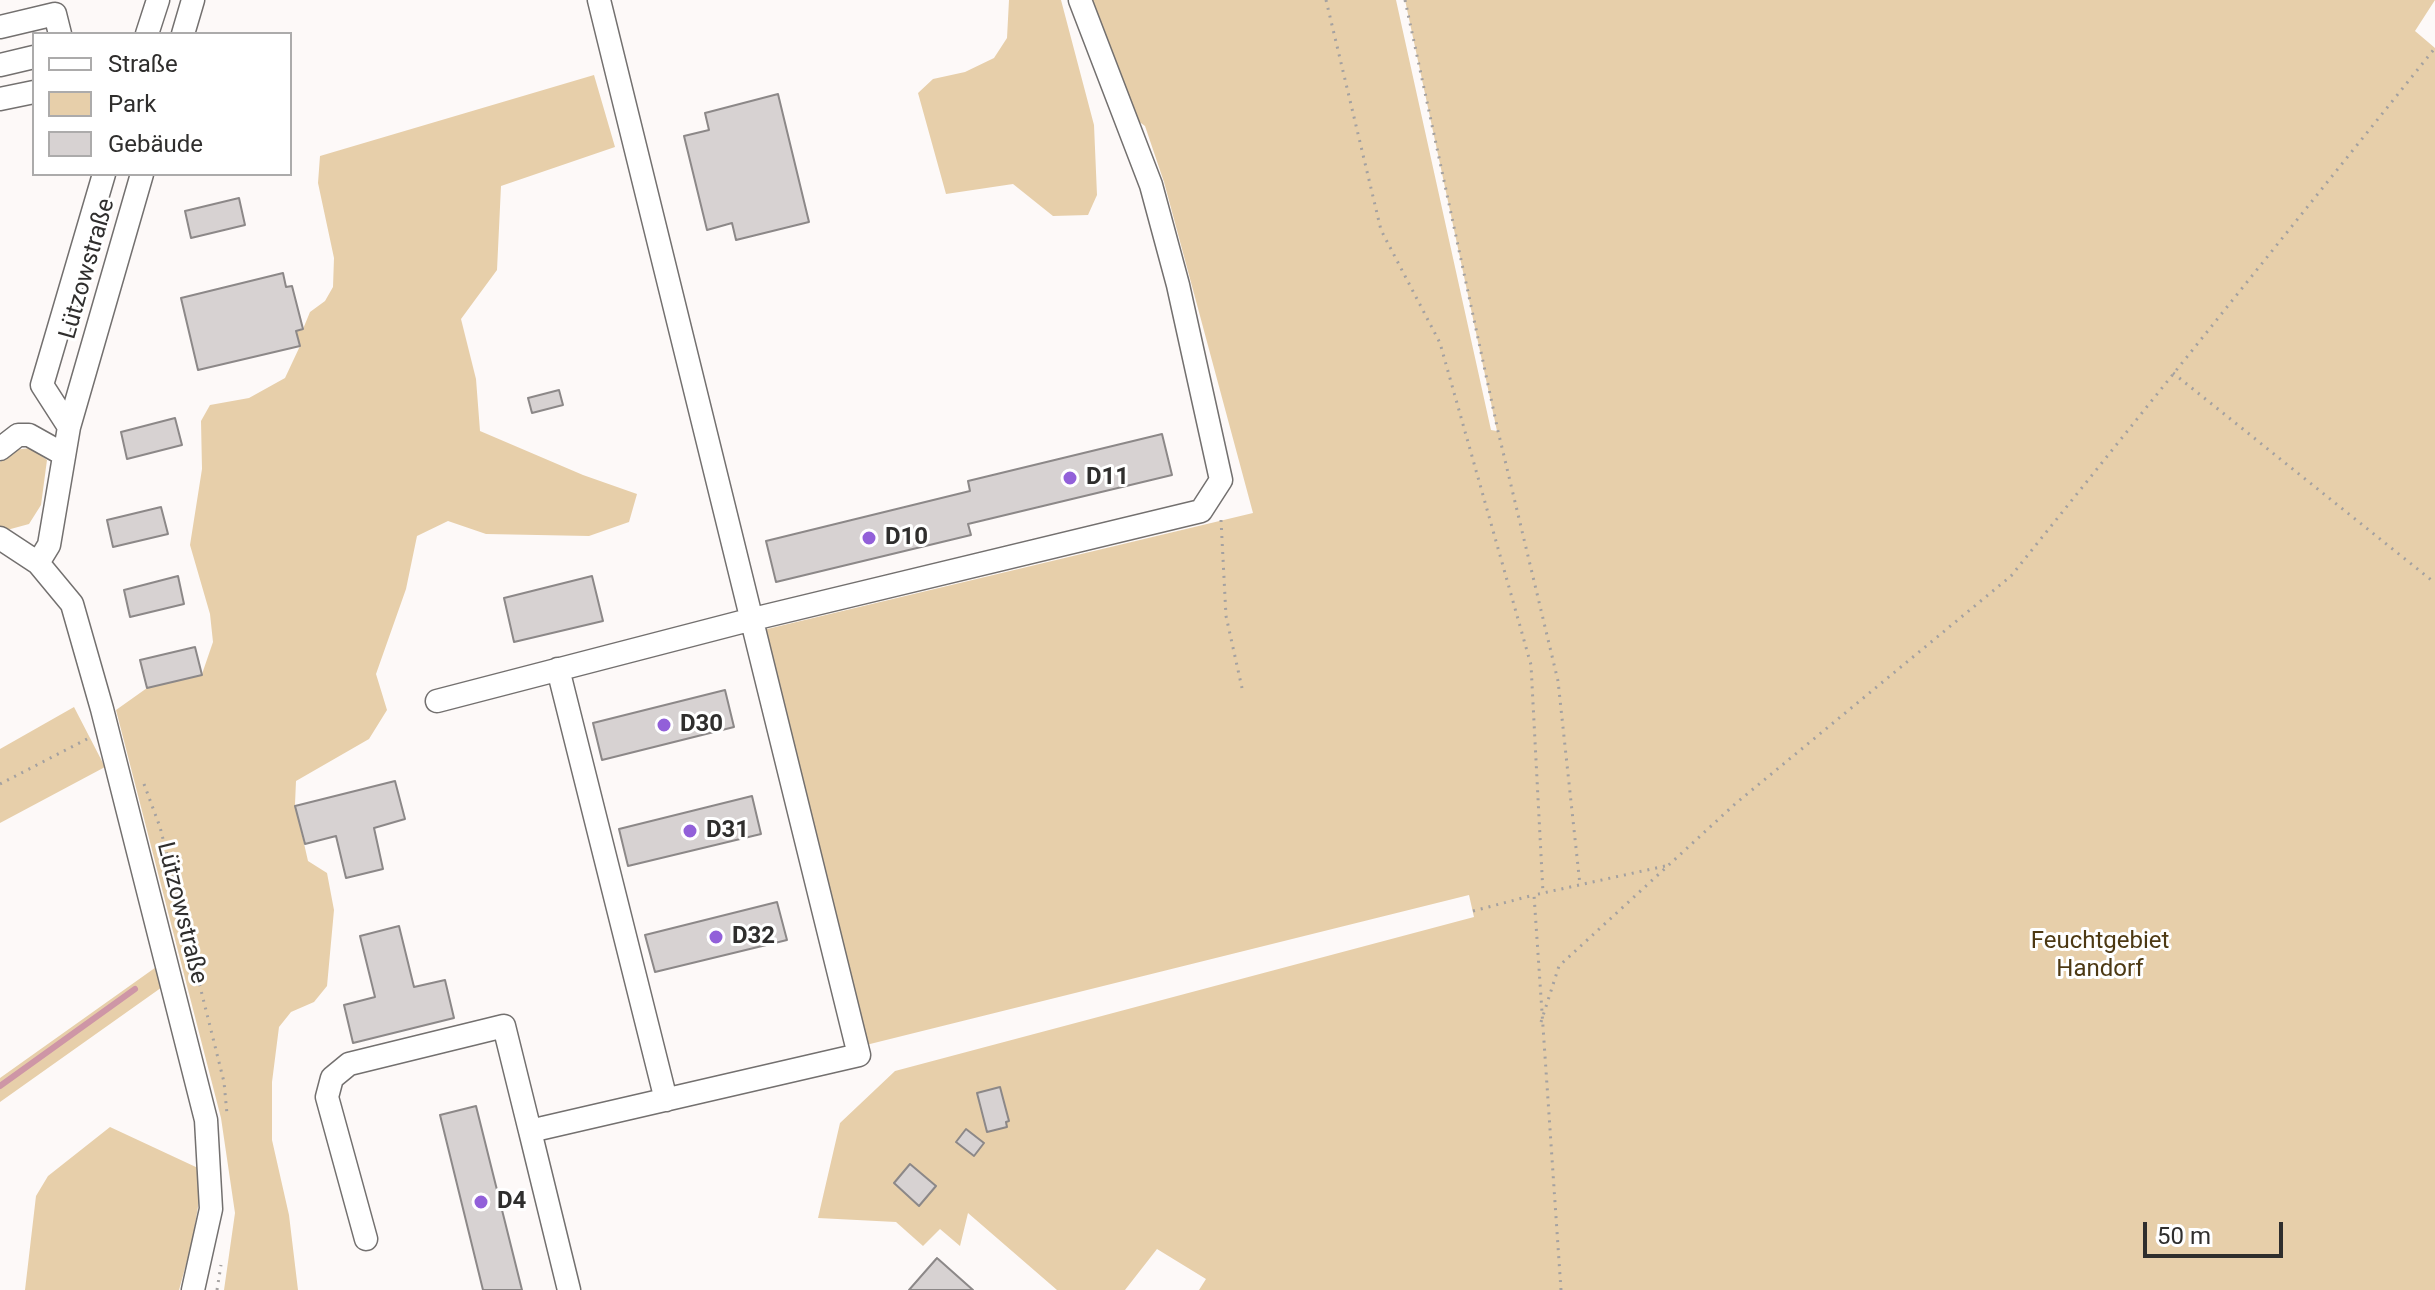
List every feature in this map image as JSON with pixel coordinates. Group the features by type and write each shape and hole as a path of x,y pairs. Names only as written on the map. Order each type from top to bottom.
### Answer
{"street":[{"path":"148,32 158,0"},
{"path":"184,32 193,0"},
{"path":"530,1131 859,1055 749,620 599,0"},
{"path":"437,701 749,620 1201,511 1221,480 1178,285 1151,185 1080,0"},
{"path":"0,27 55,14 60,32"},
{"path":"0,65 32,57"},
{"path":"0,72 3,98 32,92"},
{"path":"69,427 42,385 103,176"},
{"name":"Lützowstraße","path":"38,563 49,545 69,427 141,176"},
{"path":"0,449 18,435 29,435 63,454"},
{"name":"Lützowstraße","path":"0,538 38,563 72,604 107,728 206,1120 211,1209 193,1290"},
{"path":"558,669 666,1100"},
{"path":"366,1239 327,1097 332,1078 349,1064 504,1026 569,1290"}],"path":[{"path":"1326,0 1381,230 1440,343 1531,665 1543,893"},
{"path":"1405,0 1498,431 1558,681 1580,885"},
{"path":"1541,1022 1559,966 1735,804 2011,576 2435,48"},
{"path":"2173,373 2435,583"},
{"path":"1221,480 1220,544 1226,616 1242,688"},
{"path":"0,784 107,728"},
{"path":"1473,911 1669,865"},
{"path":"1534,895 1561,1290"}],"green space":[{"path":"1009,0 1061,0 1094,125 1097,195 1088,215 1053,216 1013,184 946,194 918,93 933,79 965,72 994,58 1007,38"},
{"name":"Feuchtgebiet Handorf","path":"1080,0 1396,0 1491,430 1497,431 1405,0 2435,0 2415,31 2435,48 2435,1290 1199,1290 1206,1279 1157,1249 1125,1290 1057,1290 968,1213 960,1246 940,1229 923,1246 896,1222 818,1218 840,1123 895,1071 1474,917 1469,895 866,1045 763,630 1253,513 1164,182 1145,126 1119,107"},
{"path":"594,75 615,147 501,186 497,270 461,319 476,379 480,431 583,475 637,494 629,522 589,536 486,534 448,521 417,536 406,589 376,674 387,710 369,739 296,781 295,804 308,861 327,873 334,910 327,986 314,1002 291,1012 279,1027 272,1082 272,1140 289,1215 298,1290 224,1290 235,1213 221,1118 116,710 147,688 202,674 213,642 210,614 190,545 202,469 201,421 210,405 249,398 285,378 300,346 296,331 303,329 310,312 325,301 333,287 334,258 318,183 320,156"},
{"path":"31,448 47,460 41,505 29,524 7,530 0,527 0,462 13,450"},
{"path":"74,707 105,767 0,823 0,749"},
{"path":"159,965 165,985 0,1102 0,1078"},
{"path":"110,1127 198,1168 201,1189 192,1243 179,1290 25,1290 36,1196 48,1176"}],"building":[{"path":"778,94 809,222 736,240 732,223 707,230 684,136 709,130 705,113"},
{"path":"239,198 245,225 191,238 185,211"},
{"path":"283,273 286,287 292,286 303,329 296,331 300,346 198,370 181,298"},
{"path":"559,390 563,405 532,413 528,398"},
{"path":"175,418 182,445 127,459 121,432"},
{"path":"1162,434 1172,475 968,524 971,535 776,582 766,541 970,491 968,481"},
{"path":"161,507 168,534 113,547 107,520"},
{"path":"178,576 184,604 130,617 124,590"},
{"path":"592,576 603,621 514,642 504,598"},
{"path":"195,647 202,675 147,688 140,660"},
{"name":"D30","path":"725,690 734,727 602,760 593,723"},
{"path":"395,781 405,819 374,828 383,869 346,878 336,836 305,844 295,806"},
{"name":"D31","path":"752,796 761,834 628,866 619,829"},
{"name":"D32","path":"777,902 787,940 655,972 645,935"},
{"path":"399,926 414,987 445,980 454,1018 353,1043 344,1005 375,997 360,936"},
{"path":"1000,1087 1009,1121 1006,1122 1007,1127 987,1132 977,1093"},
{"name":"D4","path":"476,1106 522,1290 483,1290 440,1115"},
{"path":"966,1129 984,1143 974,1156 956,1142"},
{"path":"910,1164 936,1186 919,1206 894,1183"},
{"path":"937,1258 973,1290 909,1290"}],"waterway":[{"path":"0,1086 135,989"}],"place":[{"name":"D11","path":"1070,478"},
{"name":"D10","path":"869,538"},
{"name":"D30","path":"664,725"},
{"name":"D31","path":"690,831"},
{"name":"D32","path":"716,937"},
{"name":"D4","path":"481,1202"}]}
